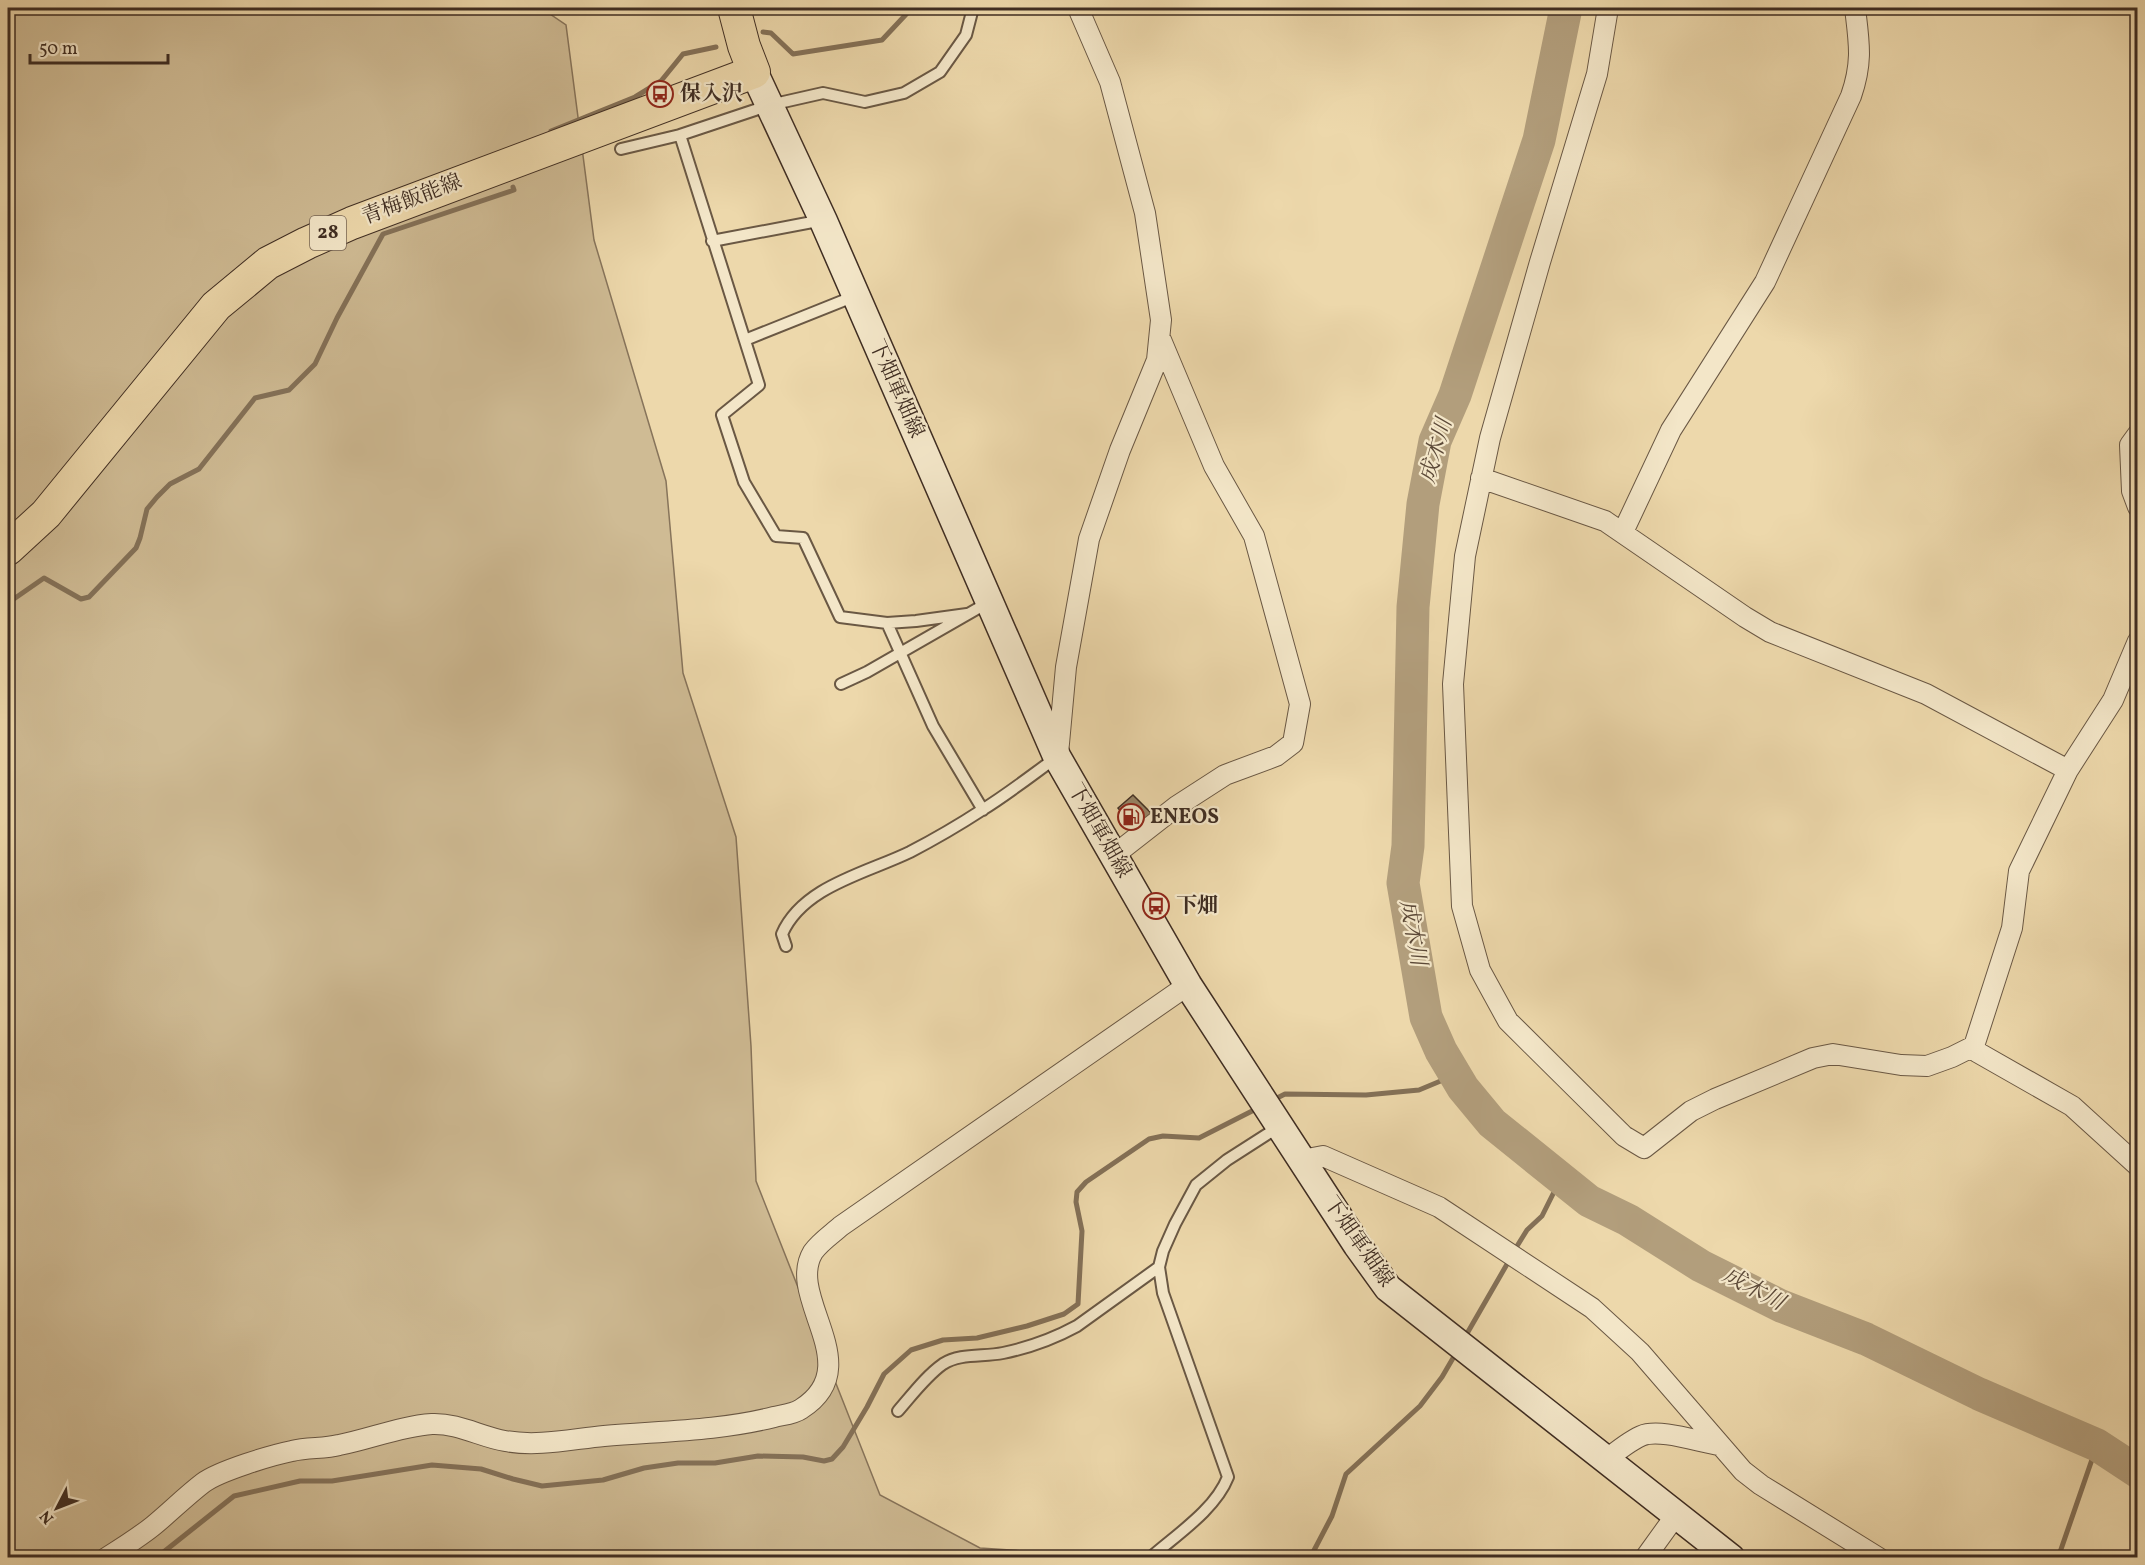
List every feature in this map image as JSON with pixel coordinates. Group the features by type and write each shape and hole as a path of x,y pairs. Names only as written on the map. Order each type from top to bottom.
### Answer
{"main road":[{"path":"734,8 754,72"},
{"name":"下畑軍畑線","path":"754,72 823,220 855,296 978,608 1057,757 1188,985 1357,1245 1388,1288 1731,1557"},
{"name":"青梅飯能線","path":"8,549 45,514 216,306 268,263 352,223 754,72"}],"street":[{"path":"1057,757 1066,667 1089,539 1120,450 1157,360 1161,320 1145,213 1110,82 1078,8"},
{"path":"1608,8 1597,74 1504,387 1481,478 1465,556 1454,664 1458,834 1462,906 1479,970 1508,1021 1624,1136 1644,1148 1691,1111 1814,1058 1833,1054 1901,1065 1927,1066 1974,1046"},
{"path":"1623,532 1671,430 1765,282 1851,96 1860,63 1855,8"},
{"path":"1113,856 1177,806 1225,775 1276,756 1293,742 1300,704 1254,536 1214,466 1160,336"},
{"path":"2138,434 2130,445 2132,491 2138,507"},
{"path":"1481,478 1588,514 1623,532 1770,632 1926,694 2068,770"},
{"path":"2138,641 2113,700 2068,770 2019,871 2012,928 1974,1046 1977,1052 2072,1106 2138,1166"},
{"path":"106,1557 135,1540 210,1479 293,1450 337,1446 433,1424 451,1425 506,1442 547,1443 602,1436 711,1428 755,1422 799,1411 811,1402 821,1389 826,1374 828,1351 807,1283 807,1268 813,1252 841,1226 1188,985"},
{"path":"1302,1160 1323,1156 1439,1206 1592,1308 1640,1352 1743,1471 1761,1485 1879,1557"},
{"path":"1606,1460 1620,1448 1642,1435 1661,1434 1719,1445"},
{"path":"1645,1557 1676,1515"}],"lane":[{"path":"621,149 680,135 770,105 823,93 865,102 904,93 940,72 966,35 973,8"},
{"path":"680,135 759,386 722,416 744,482 776,536 804,538 840,617 887,623 916,621 978,608"},
{"path":"712,241 823,220"},
{"path":"745,340 855,296"},
{"path":"841,684 867,672 978,608"},
{"path":"887,623 933,726 983,810"},
{"path":"786,946 782,934 788,920 801,906 829,888 910,851 983,810 1057,757"},
{"path":"1150,1557 1211,1505 1220,1494 1228,1477 1163,1293 1159,1267 1175,1224 1196,1185 1227,1160 1280,1126"},
{"path":"898,1411 930,1375 945,1363 958,1358 1002,1353 1064,1333 1159,1267"}],"shaded area":[{"path":"8,8 541,8 566,25 594,240 666,481 683,673 736,837 751,1046 756,1181 880,1495 980,1548 1111,1557 8,1558"}],"building":[{"path":"1133,795 1152,814 1135,828 1118,808"}],"waterway":[{"path":"763,32 771,33 793,54 882,40 912,8"},
{"name":"成木川","path":"1566,8 1539,140 1455,395 1435,441 1423,504 1413,607 1408,846 1403,883 1426,1017 1441,1051 1463,1088 1492,1123 1589,1201 1628,1220 1701,1266 1781,1306 1866,1339 1979,1394 2097,1445 2138,1472"},
{"path":"551,131 635,97 661,81 683,54 716,47"},
{"path":"8,603 44,578 81,599 89,597 136,548 147,509 157,497 170,484 199,469 255,398 289,390 315,364 337,318 383,234 514,190 513,187"},
{"path":"1271,1101 1285,1094 1366,1095 1419,1090 1455,1075"},
{"path":"156,1558 234,1496 300,1481 332,1481 432,1465 481,1469 542,1486 603,1480 644,1468 678,1463 715,1463 758,1456 803,1457 824,1461 832,1459 843,1447 884,1374 911,1350 943,1340 977,1338 1027,1326 1064,1314 1078,1304 1082,1231 1076,1202 1077,1192 1086,1182 1149,1139 1163,1136 1199,1138 1258,1108"},
{"path":"1514,1251 1527,1230 1542,1216 1561,1178"},
{"path":"1465,1337 1510,1259"},
{"path":"1310,1558 1332,1516 1346,1474 1420,1406 1442,1377 1456,1353"},
{"path":"2058,1558 2097,1445"}],"place":[{"name":"保入沢","path":"660,94"},
{"name":"ENEOS","path":"1131,817"},
{"name":"下畑","path":"1156,906"}]}
